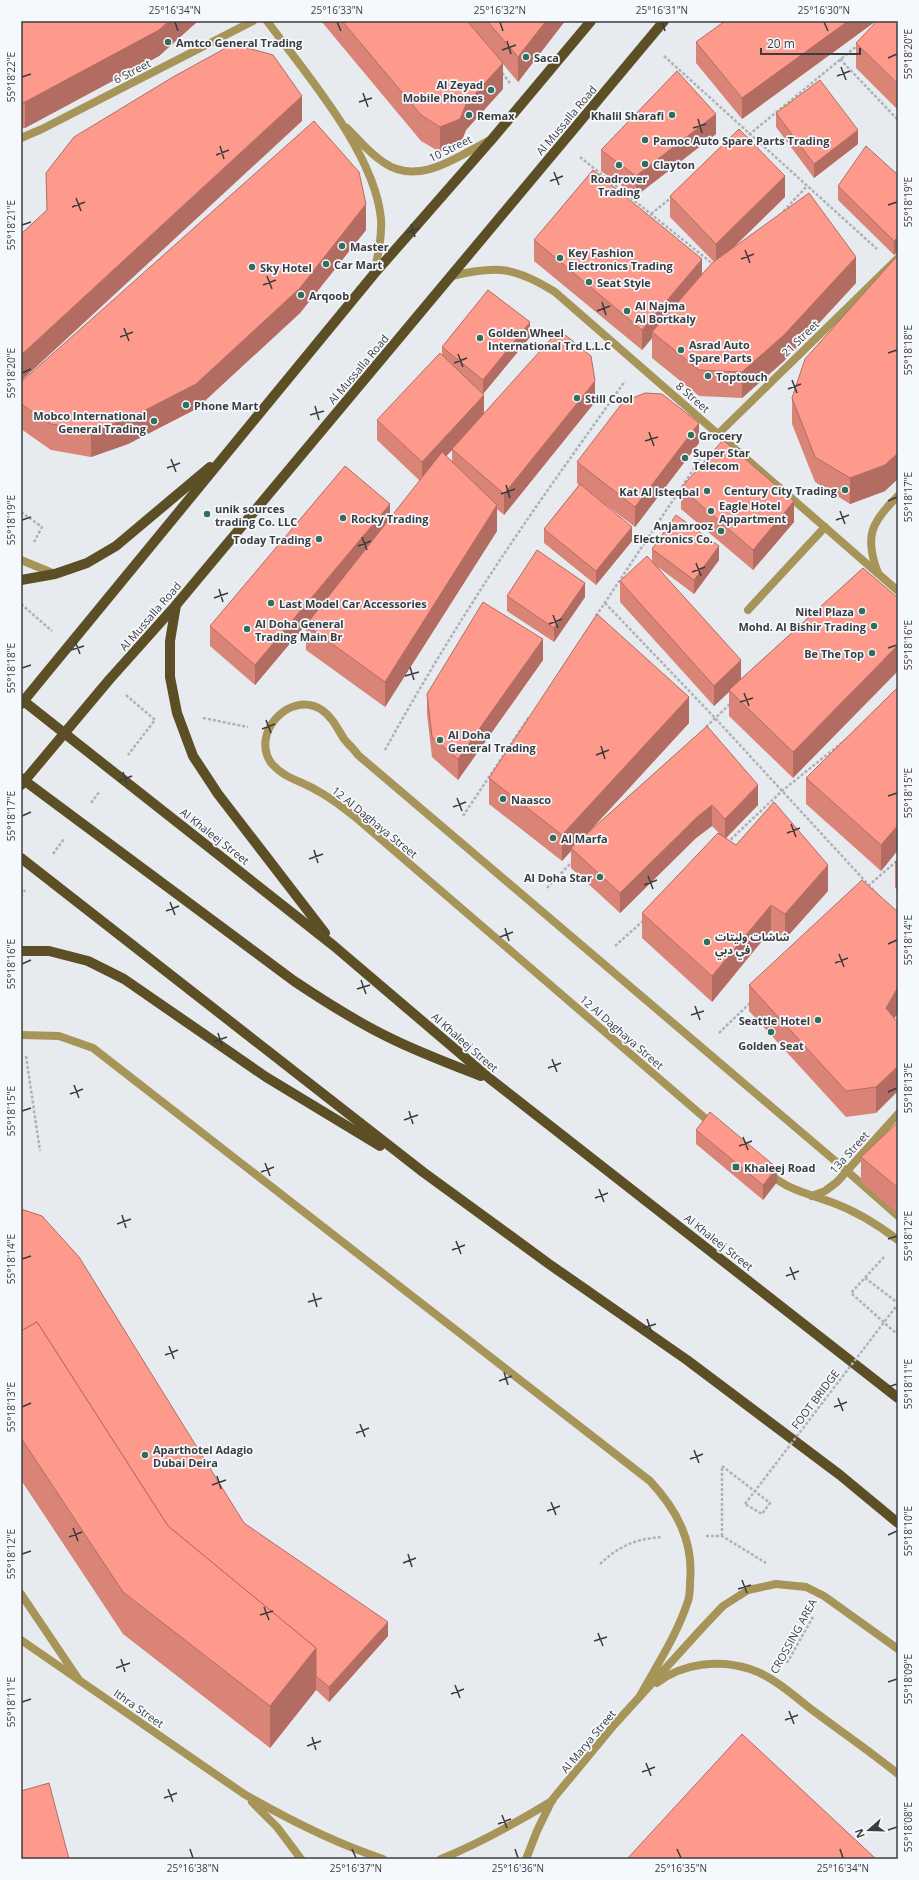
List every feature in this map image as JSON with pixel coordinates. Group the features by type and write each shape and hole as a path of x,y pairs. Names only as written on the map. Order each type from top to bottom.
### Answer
{"main road":[{"path":"22,701 229,452 374,274 493,138 591,21"},
{"name":"Al Mussalla Road","path":"22,781 66,733 109,680 176,605 664,21"},
{"path":"21,580 55,574 87,563 116,546 229,452"},
{"path":"176,605 170,641 170,677 176,713 193,756 218,794 334,946"},
{"name":"Al Khaleej Street","path":"22,701 66,733 334,946 488,1078 898,1398"},
{"path":"22,781 294,981 340,1011 388,1037 437,1059 488,1078"},
{"path":"21,858 423,1172 550,1264 687,1360 828,1466 898,1523"},
{"path":"21,951 49,951 88,961 124,979 266,1077 423,1172"}],"street":[{"name":"6 Street","path":"21,138 42,129 253,21"},
{"name":"10 Street","path":"267,21 339,119 373,183 381,220 381,239 374,274"},
{"name":"10 Street","path":"339,119 383,163 397,169 412,172 428,171 493,138"},
{"name":"21 Street","path":"718,434 895,260"},
{"name":"8 Street","path":"452,276 478,269 505,270 532,277 555,292 898,591"},
{"path":"879,574 871,556 871,536 878,517 898,496"},
{"path":"748,610 825,527"},
{"path":"21,560 55,574"},
{"path":"267,731 276,717 289,708 305,705 321,709 334,720 344,738 358,755 533,902 898,1216"},
{"name":"12 Al Daghaya Street","path":"267,731 266,747 271,762 282,774 317,790 354,816 720,1131"},
{"path":"22,1034 59,1036 93,1048 650,1481 665,1497 677,1515 686,1536 692,1567 688,1599 677,1629 640,1696"},
{"name":"13a Street","path":"812,1196 825,1191 837,1182 898,1114"},
{"path":"762,1167 786,1185 854,1212 877,1225 898,1240"},
{"path":"640,1696 723,1606 748,1590 776,1584 806,1587 824,1596 898,1649"},
{"path":"21,1594 80,1680"},
{"name":"Ithra Street","path":"21,1640 244,1794 284,1817 323,1836 383,1859"},
{"path":"640,1696 663,1678 691,1666 721,1663 750,1669 776,1683 898,1774"},
{"name":"Al Marya Street","path":"526,1859 537,1831 552,1800 640,1696"},
{"name":"Ithra Street","path":"244,1794 277,1827 302,1859"},
{"name":"Al Marya Street","path":"440,1859 497,1833 552,1800"}],"path":[{"path":"744,139 863,40"},
{"path":"648,41 807,186 895,260"},
{"path":"840,59 898,120"},
{"path":"500,72 525,100"},
{"path":"563,143 718,268"},
{"path":"776,218 807,186"},
{"path":"651,214 676,194"},
{"path":"375,768 421,685 471,604 524,524 638,364"},
{"path":"592,623 718,434"},
{"path":"605,603 879,896"},
{"path":"704,729 732,702"},
{"path":"154,720 176,713 267,731"},
{"path":"452,833 531,715"},
{"path":"725,844 782,791 849,736"},
{"path":"533,902 577,858"},
{"path":"864,891 898,860"},
{"path":"600,960 646,918"},
{"path":"704,1048 754,1000"},
{"path":"22,1034 40,1152"},
{"path":"889,1252 851,1293 898,1335"},
{"path":"865,1278 898,1303"},
{"name":"FOOT BRIDGE","path":"722,1536 722,1466 770,1503 762,1514 745,1504 898,1303"},
{"name":"CROSSING AREA","path":"776,1683 824,1596"}],"building":[{"path":"21,21 169,21 159,30 21,103"},
{"path":"342,21 467,21 503,63 466,104 460,119 440,127 421,115"},
{"path":"487,21 546,21 518,57"},
{"path":"725,21 848,21 742,98 696,42"},
{"path":"877,21 898,21 898,84 856,43"},
{"path":"233,44 273,55 302,96 21,355 21,234 47,210 46,173 74,137 173,77"},
{"path":"677,71 716,114 636,176 601,150"},
{"path":"820,80 858,130 814,164 776,113"},
{"path":"314,121 359,172 366,204 300,288 196,384 128,419 91,431 51,424 21,404 21,382"},
{"path":"739,129 785,176 716,244 670,196"},
{"path":"866,146 898,175 898,237 894,241 838,186"},
{"path":"593,170 702,259 642,330 534,240"},
{"path":"809,193 856,257 784,335 742,372 699,370 652,332 712,263"},
{"path":"898,255 898,453 885,465 850,478 815,457 792,398 805,359"},
{"path":"488,290 530,322 483,380 442,347"},
{"path":"559,330 591,356 595,381 504,494 452,449"},
{"path":"440,353 484,395 422,462 377,420"},
{"path":"645,393 662,394 699,423 635,507 577,462 623,402"},
{"path":"723,440 794,501 753,550 681,488"},
{"path":"442,452 497,505 385,682 306,625"},
{"path":"345,466 390,504 255,665 210,626"},
{"path":"580,484 632,527 596,571 544,529"},
{"path":"676,515 719,546 694,580 652,549"},
{"path":"537,550 585,583 554,628 507,596"},
{"path":"647,556 741,660 714,686 620,581"},
{"path":"863,568 898,598 898,645 793,752 729,690"},
{"path":"483,602 543,639 458,759 432,737 427,694"},
{"path":"597,614 689,697 562,835 489,778"},
{"path":"898,687 898,825 881,845 806,778"},
{"path":"707,726 758,785 725,819 712,805 696,818 620,893 571,848"},
{"path":"774,802 828,865 785,914 771,905 712,976 642,913 718,833 736,845"},
{"path":"898,859 898,866 895,862"},
{"path":"862,880 898,912 898,987 886,1008 898,1023 898,1066 876,1087 846,1091 749,985"},
{"path":"710,1112 777,1168 763,1185 696,1130"},
{"path":"898,1122 898,1188 861,1157"},
{"name":"Aparthotel Adagio Dubai Deira","path":"21,1209 42,1216 79,1257 244,1523 388,1622 329,1687 316,1676 316,1648 168,1526 37,1322 21,1331"},
{"path":"37,1322 168,1526 316,1648 270,1706 123,1592 21,1438 21,1331"},
{"path":"742,1734 876,1859 627,1859"},
{"path":"49,1783 69,1859 21,1859 21,1791"}],"place":[{"name":"Amtco General Trading","path":"168,42"},
{"name":"Saca","path":"526,57"},
{"name":"Al Zeyad Mobile Phones","path":"491,90"},
{"name":"Remax","path":"469,115"},
{"name":"Khalil Sharafi","path":"672,115"},
{"name":"Pamoc Auto Spare Parts Trading","path":"645,140"},
{"name":"Clayton","path":"645,164"},
{"name":"Roadrover Trading","path":"619,165"},
{"name":"Master","path":"342,246"},
{"name":"Key Fashion Electronics Trading","path":"560,258"},
{"name":"Car Mart","path":"326,264"},
{"name":"Sky Hotel","path":"252,267"},
{"name":"Seat Style","path":"589,282"},
{"name":"Arqoob","path":"301,295"},
{"name":"Al Najma Al Bortkaly","path":"627,311"},
{"name":"Golden Wheel International Trd L.L.C","path":"480,338"},
{"name":"Asrad Auto Spare Parts","path":"681,350"},
{"name":"Toptouch","path":"708,376"},
{"name":"Still Cool","path":"577,398"},
{"name":"Phone Mart","path":"186,405"},
{"name":"Mobco International General Trading","path":"154,421"},
{"name":"Grocery","path":"691,435"},
{"name":"Super Star Telecom","path":"685,458"},
{"name":"Century City Trading","path":"845,490"},
{"name":"Kat Al Isteqbal","path":"707,491"},
{"name":"Eagle Hotel Appartment","path":"711,511"},
{"name":"unik sources trading Co. LLC","path":"207,514"},
{"name":"Rocky Trading","path":"343,518"},
{"name":"Anjamrooz Electronics Co.","path":"721,531"},
{"name":"Today Trading","path":"319,539"},
{"name":"Last Model Car Accessories","path":"271,603"},
{"name":"Nitel Plaza","path":"862,611"},
{"name":"Mohd. Al Bishir Trading","path":"874,626"},
{"name":"Al Doha General Trading Main Br","path":"247,629"},
{"name":"Be The Top","path":"872,653"},
{"name":"Al Doha General Trading","path":"440,740"},
{"name":"Naasco","path":"503,799"},
{"name":"Al Marfa","path":"553,838"},
{"name":"Al Doha Star","path":"600,877"},
{"name":"شاشات وليتات في دبي","path":"707,942"},
{"name":"Seattle Hotel","path":"818,1020"},
{"name":"Golden Seat","path":"771,1032"},
{"name":"Khaleej Road","path":"736,1167"},
{"name":"Aparthotel Adagio Dubai Deira","path":"145,1455"}]}
